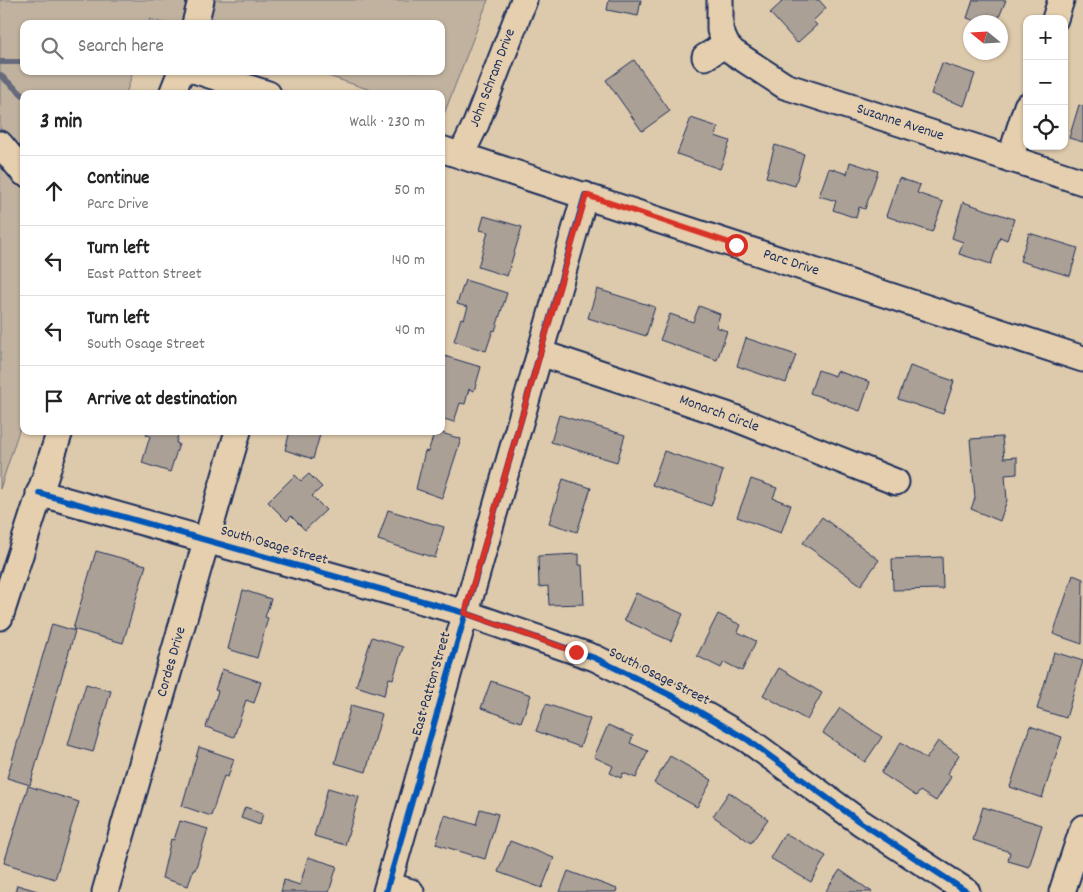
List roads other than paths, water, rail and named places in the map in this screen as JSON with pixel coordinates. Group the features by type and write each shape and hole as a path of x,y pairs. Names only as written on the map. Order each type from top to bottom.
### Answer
{"street":[{"path":"196,20 201,0"},
{"name":"John Schram Drive","path":"451,152 476,124 524,0"},
{"path":"705,56 726,44 720,30 720,0"},
{"path":"1056,15 1061,0"},
{"name":"Suzanne Avenue","path":"726,44 733,52 786,86 1083,182"},
{"path":"174,90 180,75"},
{"path":"209,75 256,90"},
{"path":"1010,159 1023,118"},
{"path":"0,144 20,168"},
{"name":"Parc Drive","path":"451,152 1083,359"},
{"name":"East Patton Street","path":"395,890 465,613 586,195"},
{"name":"Monarch Circle","path":"540,353 727,415 896,482"},
{"path":"0,617 59,435"},
{"name":"Cordes Drive","path":"105,892 237,435"},
{"name":"South Osage Street","path":"39,493 465,613 595,658 676,698 748,740 860,822 967,892"},
{"path":"1062,892 1083,828"}],"waterway":[{"path":"0,62 20,62"},
{"path":"0,75 20,92"}]}
